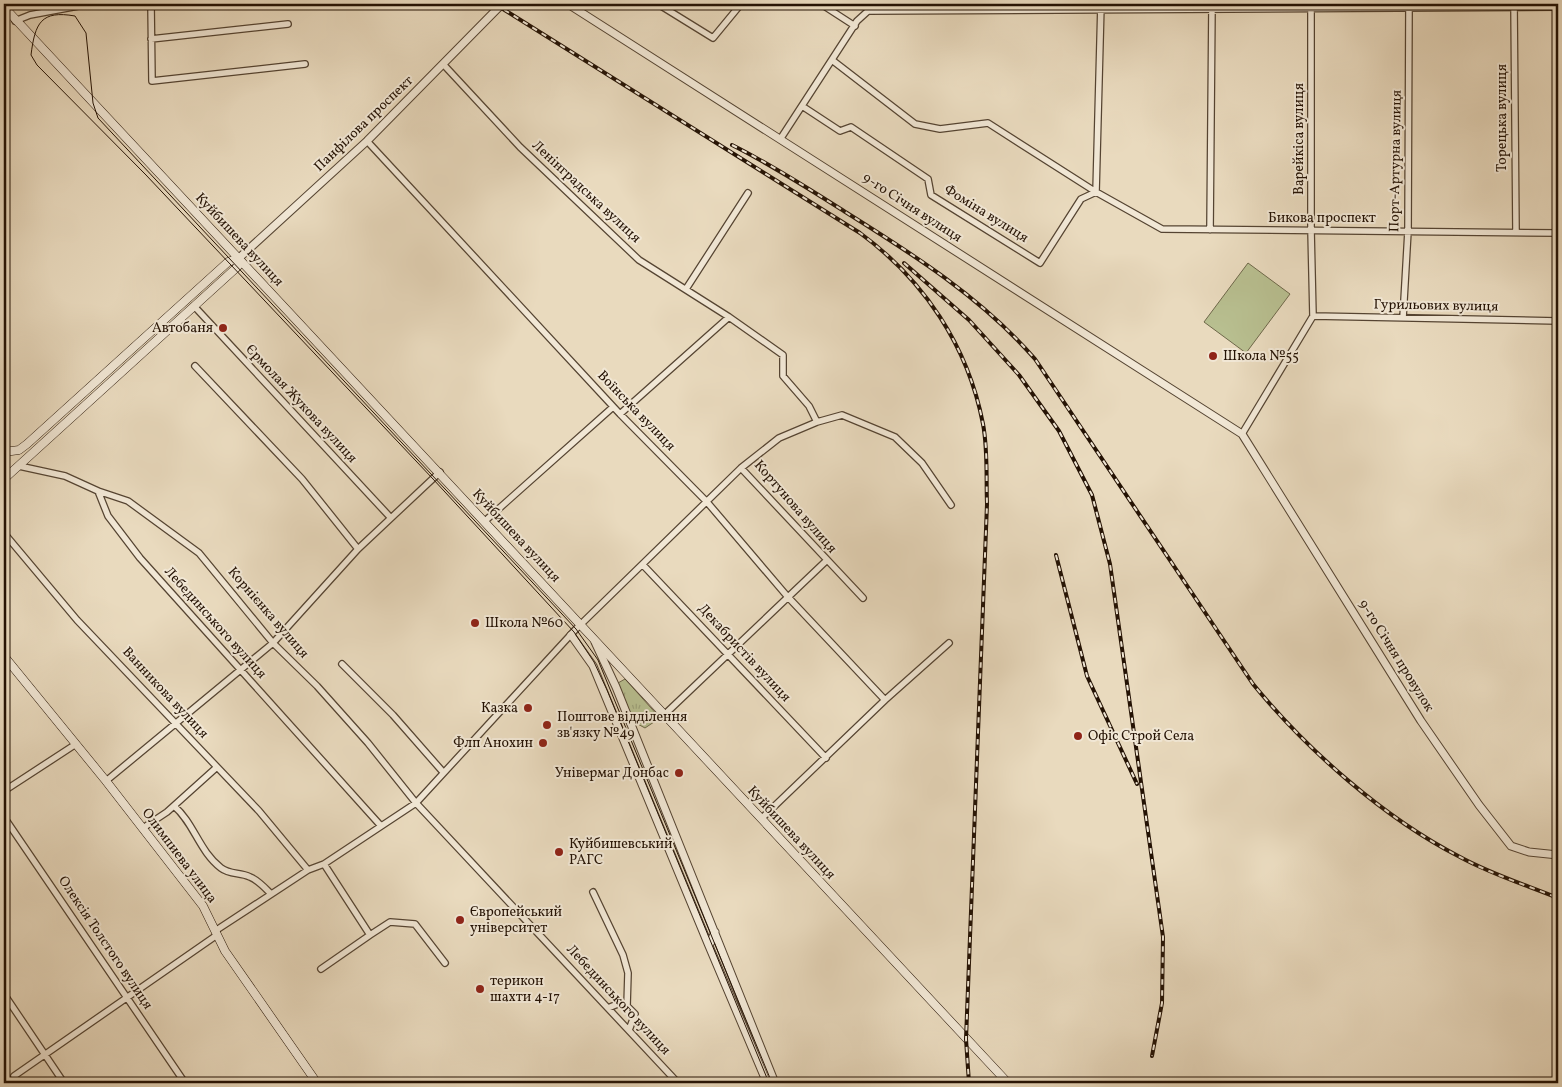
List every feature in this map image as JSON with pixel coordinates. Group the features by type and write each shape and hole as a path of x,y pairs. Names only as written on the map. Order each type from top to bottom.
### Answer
{"main road":[{"name":"Куйбишева вулиця","path":"4,7 15,22 235,259 440,472 593,637 663,716 762,818 1008,1083"},
{"path":"4,479 238,266 235,259"},
{"name":"Панфілова проспект","path":"4,452 19,450 27,444 235,259"},
{"name":"Олимпиева улица","path":"4,656 106,781 202,906 225,951 317,1083"}],"street":[{"path":"15,22 30,15 88,4"},
{"path":"151,4 152,81 250,72 305,64"},
{"name":"Панфілова проспект","path":"235,259 367,141 502,4"},
{"name":"9-го Січня вулиця","path":"568,4 781,138 1242,434"},
{"path":"658,4 713,38 741,4"},
{"path":"821,4 854,26"},
{"path":"781,138 854,26 868,11 868,4"},
{"path":"868,11 1101,6 1514,5 1558,7"},
{"name":"Торецька вулиця","path":"1514,5 1516,232"},
{"path":"1096,192 1101,6"},
{"path":"1210,230 1212,6"},
{"name":"Варейкіса вулиця","path":"1311,6 1313,316"},
{"name":"Порт-Артурна вулиця","path":"1403,318 1408,230 1409,6"},
{"path":"150,39 288,24"},
{"name":"Бикова проспект","path":"832,60 916,124 940,129 988,123 1096,192 1162,229 1558,233"},
{"name":"Ленінградська вулиця","path":"443,64 520,147 639,260 729,317 783,355 783,376 809,406 817,422"},
{"name":"Фоміна вулиця","path":"802,106 840,131 851,127 928,179 931,194 1040,263 1080,199 1096,192"},
{"name":"Воїнська вулиця","path":"367,141 620,414 707,502 787,596 885,700"},
{"path":"686,289 748,192"},
{"name":"Єрмолая Жукова вулиця","path":"194,306 390,517"},
{"path":"1242,434 1313,316"},
{"name":"Гурильових вулиця","path":"1313,316 1558,321"},
{"path":"620,414 729,317"},
{"path":"195,366 302,479 358,549"},
{"path":"485,521 613,406"},
{"name":"Кортунова вулиця","path":"863,598 826,561 742,468 779,438 817,422 842,415 895,437 922,463 951,504"},
{"name":"9-го Січня провулок","path":"1242,434 1455,774 1511,846 1529,852 1558,854"},
{"path":"19,466 65,476 98,490"},
{"path":"14,1076 127,998 271,894 308,870 324,864 416,803 571,635 742,468"},
{"path":"106,781 175,722 273,643 358,549 440,472"},
{"name":"Корнієнка вулиця","path":"98,490 128,502 199,553 273,643 317,686 368,743 416,803"},
{"name":"Лебединського вулиця","path":"98,490 108,516 140,558 381,826"},
{"name":"Ванникова вулиця","path":"4,533 77,620 259,812 308,870"},
{"path":"663,716 787,596 826,561"},
{"name":"Декабристів вулиця","path":"643,565 826,758"},
{"path":"571,635 593,666 767,1083"},
{"path":"593,637 616,687 775,1083"},
{"path":"762,818 885,700 949,642"},
{"path":"342,664 393,715 443,772"},
{"path":"4,791 76,744"},
{"path":"142,828 174,806 217,767"},
{"name":"Лебединського вулиця","path":"416,803 678,1083"},
{"path":"174,806 192,825 196,837 220,867 230,873 251,877 271,894"},
{"name":"Олексія Толстого вулиця","path":"4,817 185,1083"},
{"path":"324,864 370,935"},
{"path":"593,892 623,955 628,972 627,1006"},
{"path":"321,969 390,922 415,924 445,963"},
{"path":"709,946 715,932"},
{"path":"4,994 64,1083"},
{"path":"608,1008 620,1003 627,1006 635,1014 629,1030"}],"green space":[{"path":"1248,263 1290,294 1246,353 1204,322"},
{"path":"625,679 660,718 645,728 634,722 618,683"}],"tram line":[{"path":"769,1083 607,690 594,662 574,632 433,479 146,175 37,65 31,55 33,44 38,27 47,17 54,15 75,16 86,33 93,103 98,118 576,629 598,660 772,1083"}],"railway":[{"path":"495,4 860,233 904,272 923,294 940,317 966,368 976,395 985,434 987,504 966,1039 969,1083"},
{"path":"732,145 804,186 922,262 970,297 1014,337 1035,359 1253,684 1297,733 1348,781 1403,823 1460,857 1484,869 1558,898"},
{"path":"904,263 969,320 1019,375 1059,431 1092,495 1110,564 1163,937 1162,1003 1152,1056"},
{"path":"1056,555 1087,676 1137,784"}],"place":[{"name":"Автобаня","path":"223,328"},
{"name":"Школа №55","path":"1213,356"},
{"name":"Школа №60","path":"475,623"},
{"name":"Казка","path":"528,708"},
{"name":"Поштове відділення зв'язку №49","path":"547,725"},
{"name":"Офіс Строй Села","path":"1078,736"},
{"name":"Флп Анохин","path":"543,743"},
{"name":"Універмаг Донбас","path":"679,773"},
{"name":"Куйбишевський РАГС","path":"559,852"},
{"name":"Європейський університет","path":"460,920"},
{"name":"терикон шахти 4-17","path":"480,989"}]}
